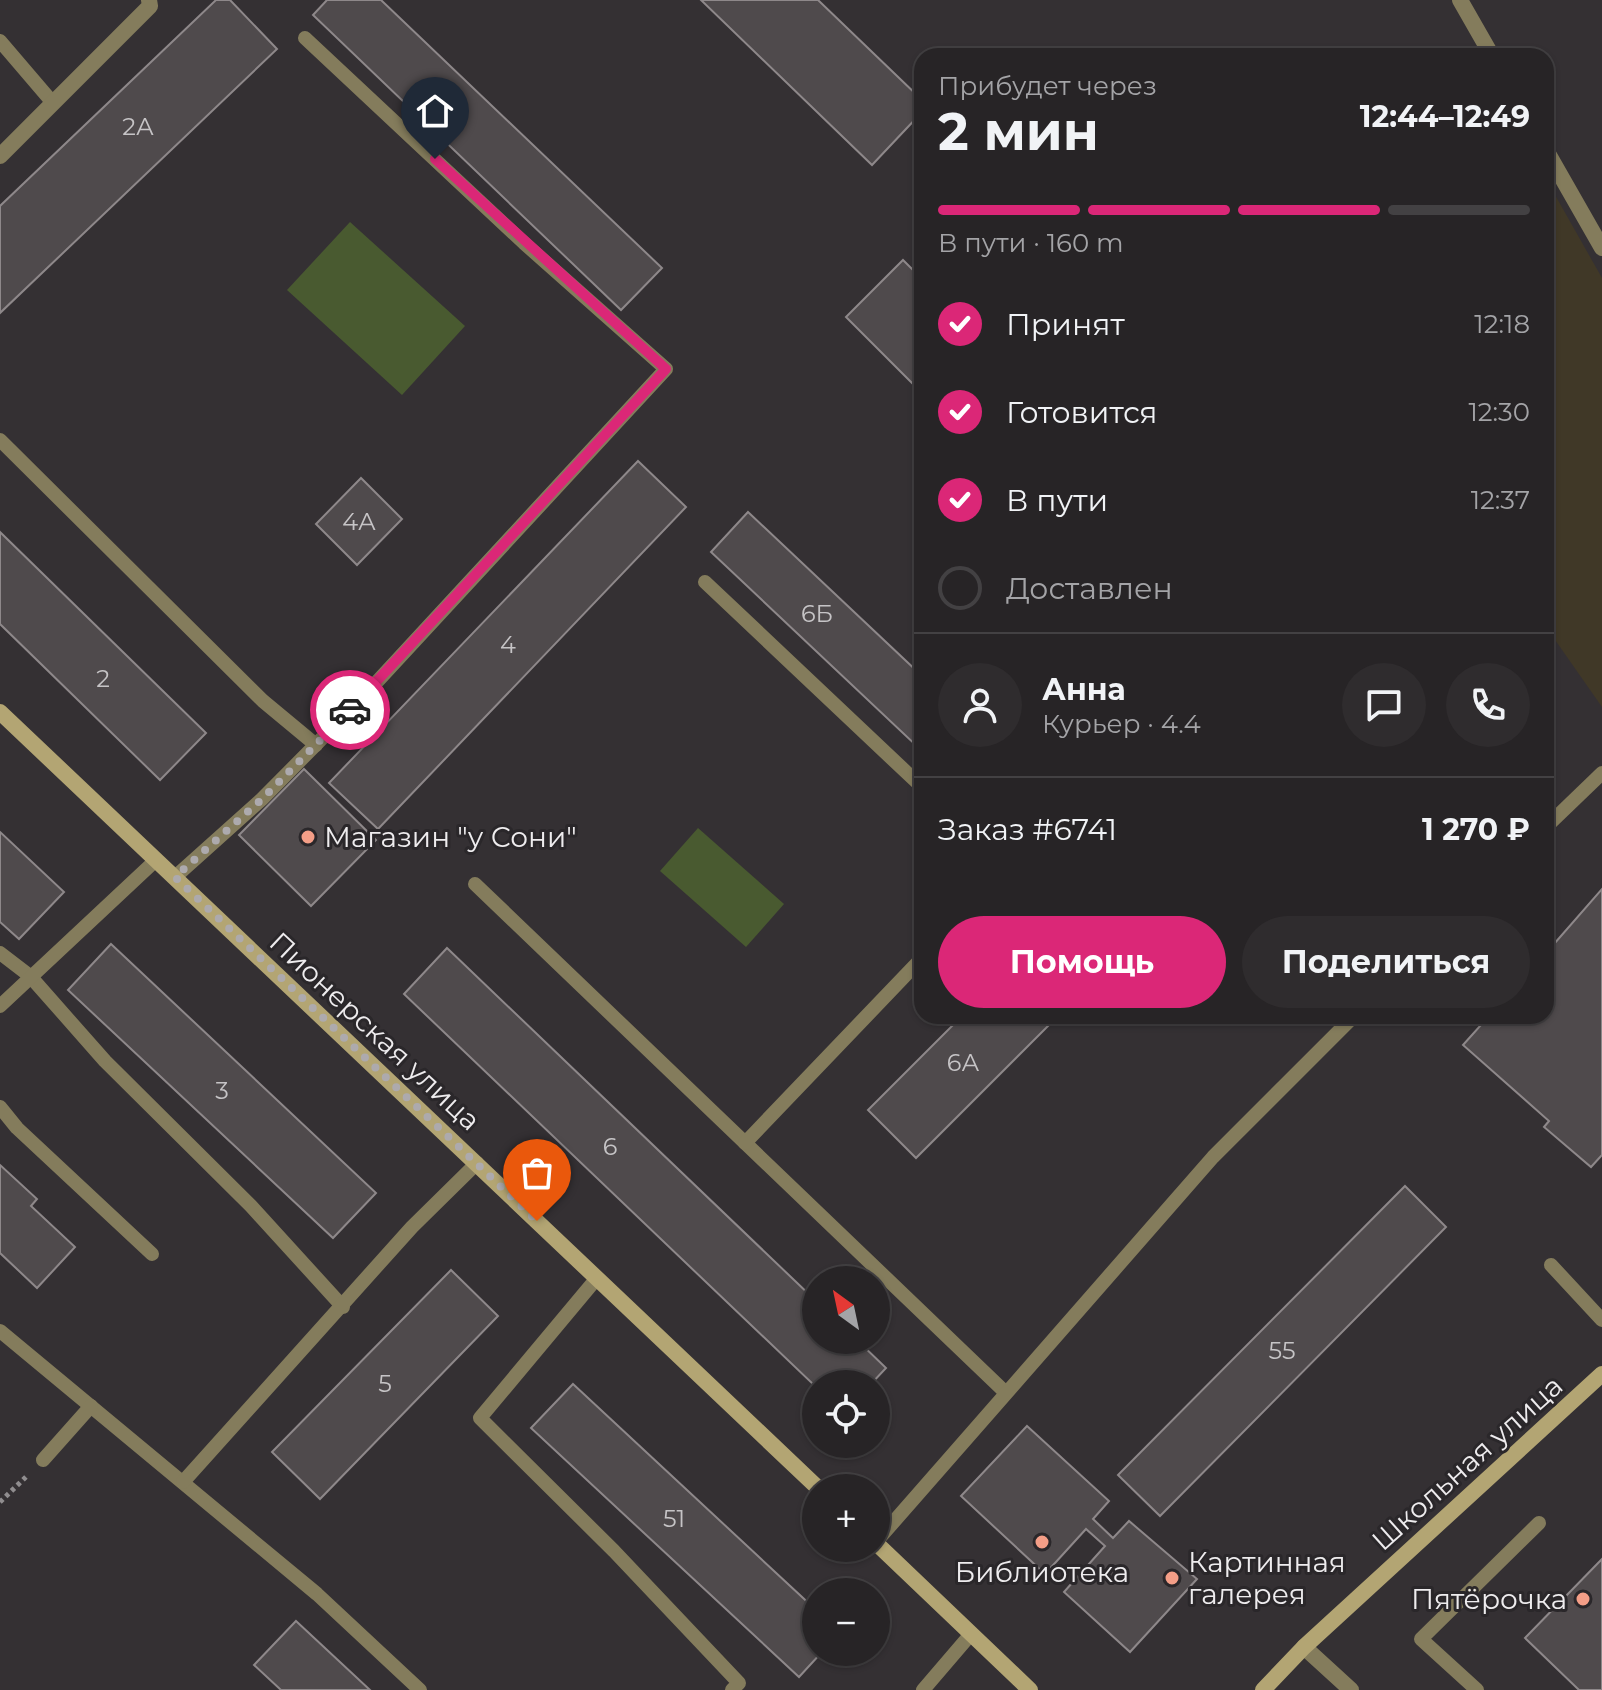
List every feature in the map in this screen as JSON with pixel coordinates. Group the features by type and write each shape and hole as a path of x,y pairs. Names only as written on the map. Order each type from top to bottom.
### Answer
{"street":[{"path":"0,156 150,6 149,0"},
{"path":"1460,0 1487,48"},
{"path":"1554,164 1602,248"},
{"name":"Пионерская улица","path":"0,712 803,1474"},
{"name":"Школьная улица","path":"1263,1690 1304,1647 1602,1374"},
{"path":"890,1556 1030,1690"},
{"path":"1304,1647 1351,1690"}],"lane":[{"path":"175,877 316,745 666,369 524,243 305,38"},
{"path":"0,41 53,103"},
{"path":"0,440 252,690 316,745"},
{"path":"705,582 914,779"},
{"path":"1554,819 1602,773"},
{"path":"0,1006 156,860"},
{"path":"475,884 1005,1392"},
{"path":"0,953 30,976 105,1061 251,1206 343,1307"},
{"path":"745,1143 914,966"},
{"path":"890,1526 1213,1157 1346,1024"},
{"path":"0,1107 17,1128 152,1254"},
{"path":"183,1482 412,1227 477,1163"},
{"path":"1551,1265 1602,1320"},
{"path":"597,1278 480,1418 614,1551 739,1683 732,1690"},
{"path":"0,1331 317,1594 420,1690"},
{"path":"43,1460 91,1406"},
{"path":"1477,1690 1421,1639 1539,1523"},
{"path":"923,1690 971,1634"}],"path":[{"path":"0,1502 43,1460"}],"shaded area":[{"path":"1554,193 1602,278 1602,707 1554,638"}],"green space":[{"path":"350,222 465,326 402,395 287,290"},
{"path":"698,828 784,904 746,947 660,871"}],"building":[{"path":"216,0 230,0 277,49 0,313 0,206"},
{"path":"327,0 381,0 662,268 621,310 313,15"},
{"path":"701,0 818,0 914,92 914,120 872,165"},
{"path":"903,260 914,271 914,385 846,317"},
{"path":"638,461 686,507 378,829 329,783"},
{"path":"361,478 402,519 357,565 316,524"},
{"path":"748,512 914,668 914,743 711,552"},
{"path":"0,532 206,733 160,780 0,624"},
{"name":"Магазин \"у Сони\"","path":"304,769 376,840 311,906 239,835"},
{"path":"0,832 64,892 19,939 0,922"},
{"path":"1602,889 1602,1155 1591,1167 1544,1127 1549,1121 1463,1045 1482,1024 1554,1024 1554,944"},
{"path":"111,944 376,1193 333,1238 68,990"},
{"path":"447,948 802,1288 802,1354 872,1354 886,1368 802,1370 802,1374 404,994"},
{"path":"954,1024 1050,1024 916,1158 868,1110"},
{"path":"0,1165 37,1199 31,1206 75,1247 37,1288 0,1253"},
{"path":"1405,1186 1446,1227 1160,1516 1118,1475"},
{"path":"451,1270 498,1316 320,1499 272,1452"},
{"path":"573,1384 802,1597 802,1666 809,1666 799,1677 531,1428"},
{"name":"Библиотека","path":"1027,1426 1109,1501 1093,1519 1113,1538 1129,1521 1197,1579 1130,1652 1064,1592 1105,1546 1086,1529 1045,1574 961,1496"},
{"name":"Пятёрочка","path":"1602,1559 1602,1690 1579,1690 1525,1638"},
{"path":"296,1621 370,1690 281,1690 254,1665"}],"way so far":[{"path":"350,710 262,799 175,877 537,1221"}],"place":[{"name":"Магазин \"у Сони\"","path":"308,837"},
{"name":"Библиотека","path":"1042,1542"},
{"name":"Картинная галерея","path":"1172,1578"},
{"name":"Пятёрочка","path":"1583,1599"}],"route":[{"path":"350,710 666,369 435,159"}]}
